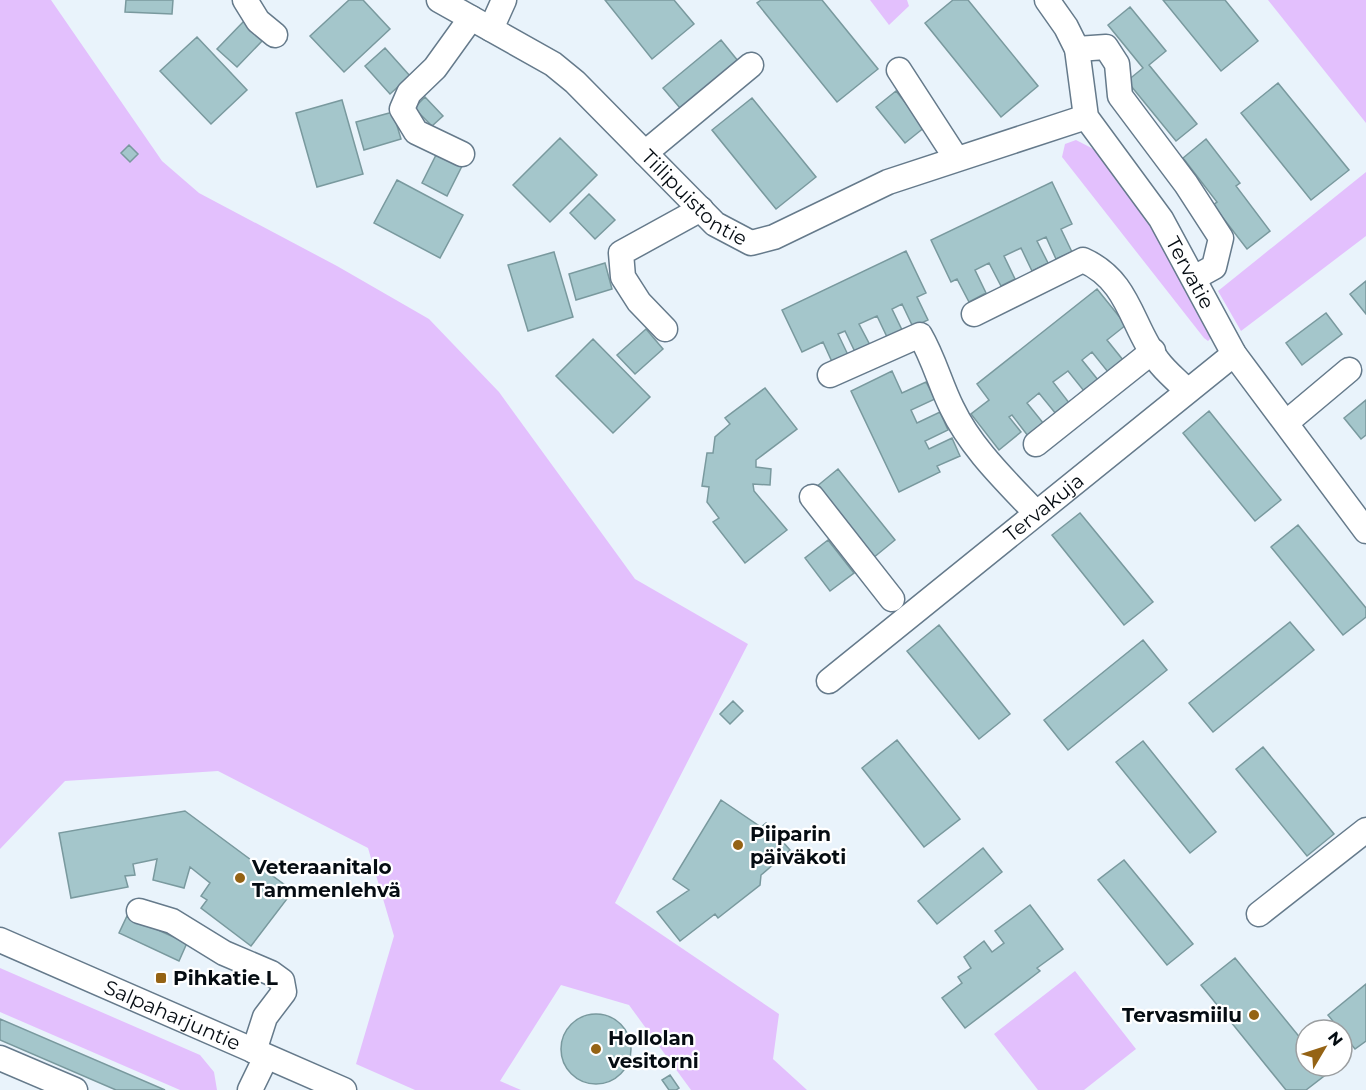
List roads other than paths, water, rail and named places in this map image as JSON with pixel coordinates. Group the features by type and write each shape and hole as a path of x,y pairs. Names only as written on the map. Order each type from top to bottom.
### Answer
{"street":[{"path":"245,0 258,21 275,35"},
{"name":"Tiilipuistontie","path":"438,0 553,64 575,82 715,224 751,243 774,237 888,182 1086,117"},
{"path":"462,154 416,132 402,108 409,93 504,0"},
{"name":"Tervatie","path":"1047,0 1066,27 1077,49 1086,117 1161,219 1234,354 1287,422 1366,531"},
{"path":"1077,49 1106,47 1117,64 1120,96 1221,238 1214,267 1194,278"},
{"path":"645,153 752,65"},
{"path":"899,70 956,158"},
{"path":"1130,175 1160,150"},
{"path":"665,329 639,302 623,277 621,253 701,209"},
{"path":"974,314 1083,260 1100,267 1130,306 1158,362 1186,391"},
{"path":"830,375 921,336 929,350 952,409 978,450 1036,513"},
{"path":"1035,444 1153,351"},
{"name":"Tervakuja","path":"829,681 1234,354"},
{"path":"1287,422 1349,370"},
{"path":"812,497 892,599"},
{"path":"1259,914 1366,830"},
{"path":"139,911 172,921 224,953 271,973 282,981 284,992 265,1017 260,1054 250,1090"},
{"name":"Salpaharjuntie","path":"0,940 344,1090"},
{"path":"0,1058 75,1090"}],"place":[{"name":"Piiparin päiväkoti","path":"738,845"},
{"name":"Veteraanitalo Tammenlehvä","path":"240,878"},
{"name":"Pihkatie L","path":"161,978"},
{"name":"Tervasmiilu","path":"1254,1015"},
{"name":"Hollolan vesitorni","path":"596,1049"}]}
